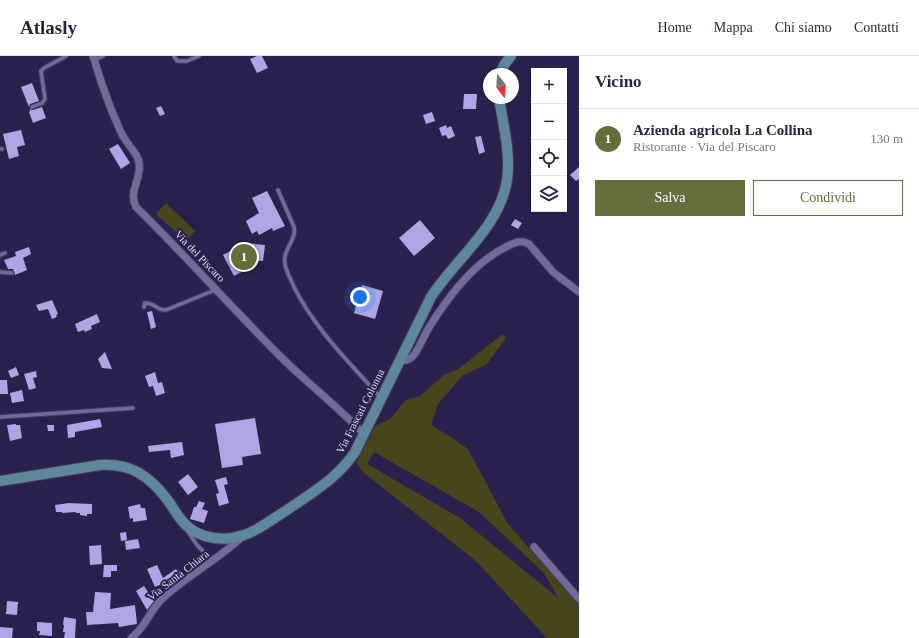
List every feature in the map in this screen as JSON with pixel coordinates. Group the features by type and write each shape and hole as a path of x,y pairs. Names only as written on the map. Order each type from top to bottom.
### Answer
{"street":[{"path":"503,68 511,56"},
{"name":"Via del Piscaro","path":"94,58 107,99 118,126 124,139 134,152 139,162 133,193 133,201 136,207 294,370 346,415 364,434"},
{"name":"Via Frascati Colonna","path":"3,480 104,465 124,467 142,474 153,482 182,520 193,530 213,537 229,538 245,535 273,519 329,481 350,458 364,434 431,296 484,230 501,201 506,186 508,172 500,104"},
{"path":"399,360 408,360 414,355 435,319 457,289 478,266 495,253 517,242 524,241 529,244 555,274 579,292"},
{"name":"Via Santa Chiara","path":"131,638 144,625 152,610 162,599 229,549 245,535"},
{"path":"534,547 579,599"}],"lane":[{"path":"32,107 42,104 45,99 41,71 66,56"},
{"path":"94,58 103,56"},
{"path":"174,56 177,61 183,62 199,56"},
{"path":"278,190 294,227 295,233 286,252 284,262 286,270 298,295 310,316 381,398"},
{"path":"0,255 6,253"},
{"path":"0,272 12,273"},
{"path":"144,307 145,303 148,302 159,309 166,310 216,290"},
{"path":"0,417 133,408"},
{"path":"182,520 195,542 212,562"}],"shaded area":[{"path":"166,203 195,231 186,241 156,214"},
{"path":"503,334 506,338 487,364 462,376 438,404 431,425 468,449 508,524 579,605 579,638 547,638 476,561 364,473 356,463 375,426 390,419 406,400 420,396 444,375 458,369","holes":["374,452 479,512 544,573 558,598 460,518 367,464"]}],"building":[{"path":"257,56 262,56 268,68 257,73 250,59"},
{"path":"32,83 39,101 30,104 29,107 21,87"},
{"path":"464,94 477,94 476,109 463,109"},
{"path":"161,106 165,114 160,116 156,108"},
{"path":"42,107 46,118 33,123 29,112 30,109 33,110"},
{"path":"432,112 435,121 426,124 423,115"},
{"path":"446,125 447,128 451,126 455,136 448,139 446,135 442,136 439,128"},
{"path":"21,130 25,145 17,147 19,156 9,159 3,134"},
{"path":"481,136 485,152 479,154 475,137"},
{"path":"118,144 130,163 121,169 109,149"},
{"path":"579,167 579,179 576,181 570,175"},
{"path":"267,191 285,226 273,231 272,228 259,235 257,231 252,234 246,221 259,213 252,198"},
{"path":"515,219 522,223 518,229 511,225"},
{"path":"420,220 435,238 414,256 399,238"},
{"path":"245,243 265,245 263,261 252,260 251,267 234,276 223,255"},
{"path":"29,247 31,254 23,258 27,270 15,275 13,269 8,269 4,260 16,256 15,252"},
{"path":"362,285 383,291 375,319 354,313"},
{"path":"52,300 58,314 56,315 57,317 52,319 48,309 39,311 36,305"},
{"path":"152,311 156,327 151,329 147,312"},
{"path":"97,314 100,322 91,326 92,329 85,332 84,330 78,332 75,324"},
{"path":"105,352 112,369 102,368 98,359"},
{"path":"16,367 19,375 11,378 8,371"},
{"path":"36,371 37,377 33,378 36,388 29,390 24,374"},
{"path":"155,372 158,383 162,382 165,393 156,396 153,386 149,387 145,376"},
{"path":"0,380 7,380 8,394 0,394"},
{"path":"22,390 24,401 12,403 10,393"},
{"path":"255,418 261,454 242,457 243,465 222,468 215,424"},
{"path":"100,419 102,427 75,432 75,437 68,438 67,425"},
{"path":"7,425 20,425 22,438 10,441"},
{"path":"47,425 54,425 54,431 48,431"},
{"path":"182,442 184,455 171,458 170,450 149,452 148,446"},
{"path":"188,474 198,487 188,495 178,482"},
{"path":"226,477 228,484 224,485 229,503 219,506 216,494 219,493 215,480"},
{"path":"199,501 205,503 202,509 208,511 204,523 190,519 194,507 196,507"},
{"path":"69,503 92,504 92,514 87,514 87,516 80,515 80,513 76,512 56,512 55,505"},
{"path":"140,504 141,508 145,508 147,520 133,522 133,518 130,519 128,507"},
{"path":"126,532 127,540 121,541 120,533"},
{"path":"138,539 140,548 126,550 125,541"},
{"path":"101,545 102,564 90,565 89,546"},
{"path":"104,565 117,565 117,571 111,571 111,577 103,577"},
{"path":"157,565 163,578 176,569 177,571 180,570 183,575 155,587 147,569"},
{"path":"144,586 154,601 147,610 136,591"},
{"path":"95,592 111,593 110,609 135,605 137,624 119,627 118,623 87,625 86,612 93,612"},
{"path":"7,601 18,602 17,615 6,614"},
{"path":"64,617 76,619 75,638 64,638"},
{"path":"37,622 52,623 52,636 39,635 40,631 37,631"},
{"path":"0,627 13,628 12,638 0,638"}],"place":[{"name":"Azienda agricola La Collina","path":"244,257"}]}
